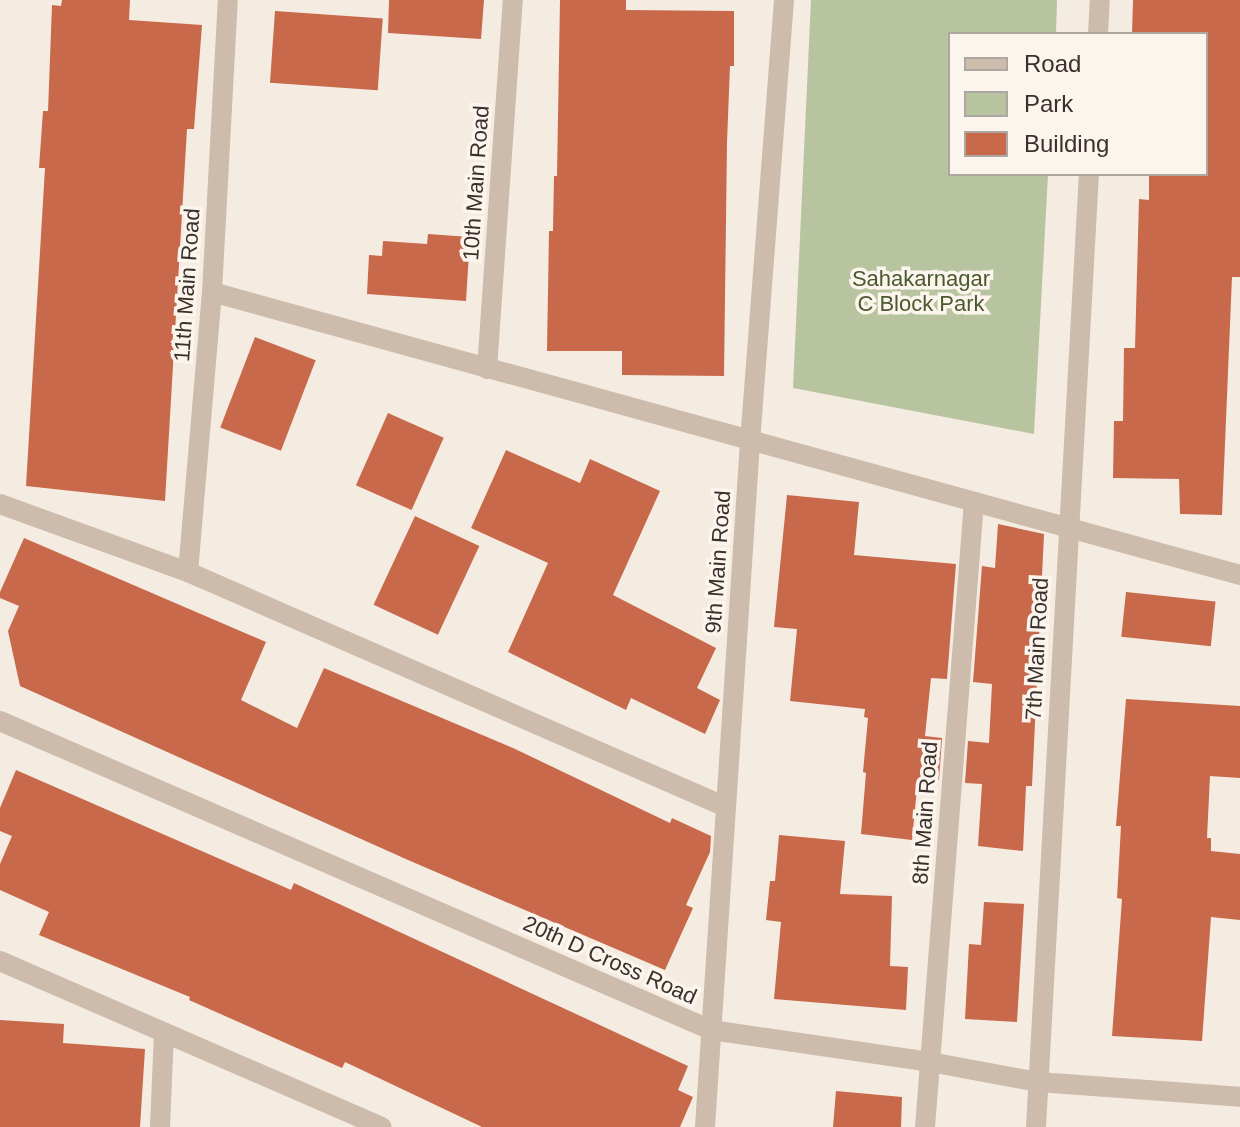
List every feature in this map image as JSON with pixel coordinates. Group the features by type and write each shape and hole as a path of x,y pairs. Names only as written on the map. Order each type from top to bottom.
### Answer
{"street":[{"name":"11th Main Road","path":"188,572 212,292 228,0"},
{"name":"10th Main Road","path":"487,369 513,0"},
{"name":"9th Main Road","path":"705,1127 750,442 784,0"},
{"path":"1098,32 1100,0"},
{"name":"7th Main Road","path":"1036,1127 1089,176"},
{"path":"212,292 1240,575"},
{"name":"8th Main Road","path":"925,1127 974,502"},
{"path":"0,504 188,572 726,807"},
{"name":"20th D Cross Road","path":"0,721 711,1030 930,1062 1038,1082 1240,1097"},
{"path":"0,961 381,1127"},
{"path":"160,1127 164,1032"}],"green space":[{"name":"Sahakarnagar C Block Park","path":"811,0 1057,0 1056,32 948,32 948,176 1048,176 1034,434 793,388"}],"building":[{"path":"62,0 130,0 129,20 202,25 194,129 187,129 165,501 26,486 45,168 39,168 43,111 48,111 52,5 61,6"},
{"path":"389,0 484,0 481,39 388,33"},
{"path":"560,0 626,0 626,10 734,11 734,66 730,66 727,142 724,376 622,375 622,351 547,351 549,231 553,231 554,176 557,176"},
{"path":"1133,0 1240,0 1240,277 1232,277 1222,515 1180,514 1179,479 1113,478 1114,421 1123,421 1124,348 1135,348 1139,199 1149,200 1149,176 1208,176 1208,32 1132,32"},
{"path":"275,11 383,19 378,90 270,83"},
{"path":"428,234 470,237 466,301 367,294 369,255 382,256 383,241 427,244"},
{"path":"255,337 316,360 281,451 220,428"},
{"path":"388,413 444,438 412,510 356,485"},
{"path":"506,450 580,483 590,459 660,491 613,595 716,648 697,688 720,700 705,734 631,698 626,710 508,652 548,563 471,528"},
{"path":"787,495 859,502 854,555 956,564 947,679 931,678 925,736 942,738 939,780 918,778 912,840 861,834 868,718 864,717 865,709 790,701 797,629 774,627"},
{"path":"415,516 479,546 438,635 374,605"},
{"path":"998,524 1044,534 1032,786 1026,786 1023,851 978,846 982,784 965,783 968,741 989,743 992,684 973,682 982,566 995,568"},
{"path":"24,538 266,642 241,700 297,728 324,668 513,748 670,823 672,818 711,836 710,852 686,905 693,908 665,970 408,860 20,686 8,631 19,606 0,598 0,592"},
{"path":"1126,592 1216,601 1211,646 1121,637"},
{"path":"1126,699 1240,706 1240,778 1210,776 1207,838 1211,838 1211,851 1240,854 1240,920 1211,917 1202,1041 1112,1036 1122,899 1117,898 1121,826 1116,826"},
{"path":"16,770 291,890 294,883 688,1066 678,1090 693,1097 680,1127 482,1127 345,1062 342,1068 189,1000 190,997 39,935 49,912 0,890 0,864 12,836 0,831 0,808"},
{"path":"779,835 845,841 840,894 892,896 890,966 908,967 906,1010 774,999 781,922 766,920 770,881 775,881"},
{"path":"984,902 1024,904 1017,1022 965,1019 969,944 981,945"},
{"path":"0,1020 64,1024 63,1043 145,1049 140,1127 0,1127"},
{"path":"836,1091 902,1097 901,1127 833,1127"}]}
